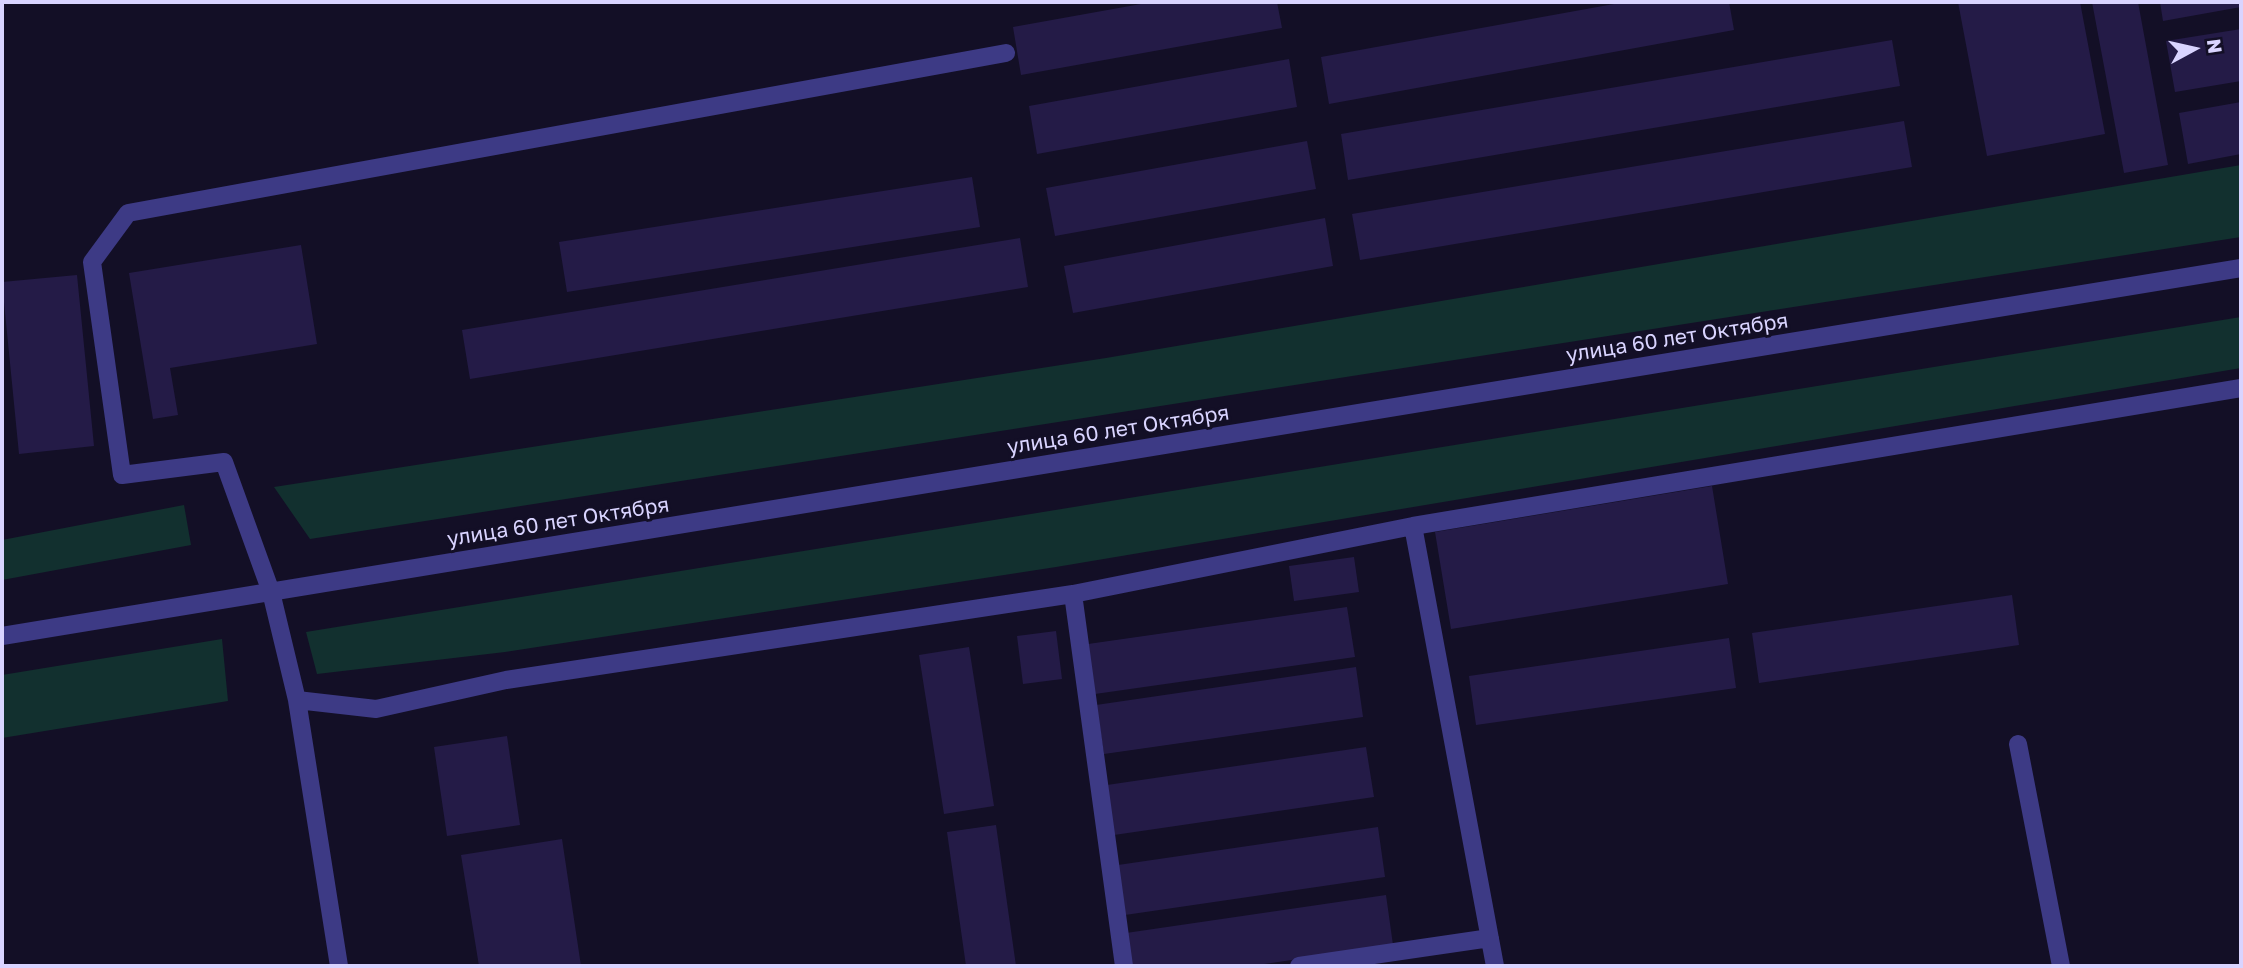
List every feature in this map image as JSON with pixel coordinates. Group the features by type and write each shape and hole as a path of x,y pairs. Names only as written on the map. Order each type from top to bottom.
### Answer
{"street":[{"path":"340,966 297,700 271,592 224,461 122,475 92,262 128,213 1006,53"},
{"name":"улица 60 лет Октября","path":"2,636 2241,268"},
{"path":"297,700 376,709 506,680 1073,594 1413,526 2241,388"},
{"path":"1413,526 1495,966"},
{"path":"1073,594 1124,966"},
{"path":"2018,744 2061,966"},
{"path":"1299,966 1490,938"}],"green space":[{"path":"2241,165 2241,237 310,539 274,487 1106,358"},
{"path":"2241,317 2241,368 1056,567 505,652 317,674 306,632"},
{"path":"184,505 191,545 2,580 2,540"},
{"path":"222,639 228,701 2,738 2,675"}],"building":[{"path":"1152,2 1277,2 1282,28 1021,75 1013,27"},
{"path":"1625,2 1729,2 1734,30 1329,104 1321,57"},
{"path":"1958,2 2080,2 2105,134 1987,156"},
{"path":"2092,2 2138,2 2168,165 2124,173"},
{"path":"2160,2 2241,2 2241,7 2163,21"},
{"path":"2241,29 2241,81 2175,92 2166,41"},
{"path":"1892,40 1900,86 1348,180 1341,134"},
{"path":"1289,59 1297,107 1037,154 1029,106"},
{"path":"2241,102 2241,154 2188,164 2179,113"},
{"path":"1904,121 1912,167 1360,260 1352,214"},
{"path":"1307,141 1316,189 1055,236 1046,188"},
{"path":"972,177 980,227 567,292 559,242"},
{"path":"1325,218 1333,266 1073,313 1064,266"},
{"path":"1020,238 1028,287 470,379 462,330"},
{"path":"301,245 317,344 170,368 178,415 153,419 129,273"},
{"path":"77,275 94,446 19,454 2,282"},
{"path":"1712,486 1728,584 1451,629 1435,532"},
{"path":"1354,557 1359,592 1294,601 1289,566"},
{"path":"2012,595 2019,645 1759,683 1752,633"},
{"path":"1347,607 1355,657 1095,694 1088,644"},
{"path":"1056,631 1062,679 1023,684 1017,636"},
{"path":"1729,638 1736,688 1476,725 1469,676"},
{"path":"969,647 994,806 944,814 919,655"},
{"path":"1356,667 1363,717 1104,754 1096,705"},
{"path":"507,736 520,825 447,836 434,747"},
{"path":"1366,747 1374,797 1114,835 1107,785"},
{"path":"996,825 1016,966 966,966 947,832"},
{"path":"1378,827 1385,877 1125,915 1118,865"},
{"path":"562,839 581,966 479,966 461,855"},
{"path":"1386,895 1393,945 1251,966 1131,966 1126,933"}]}
